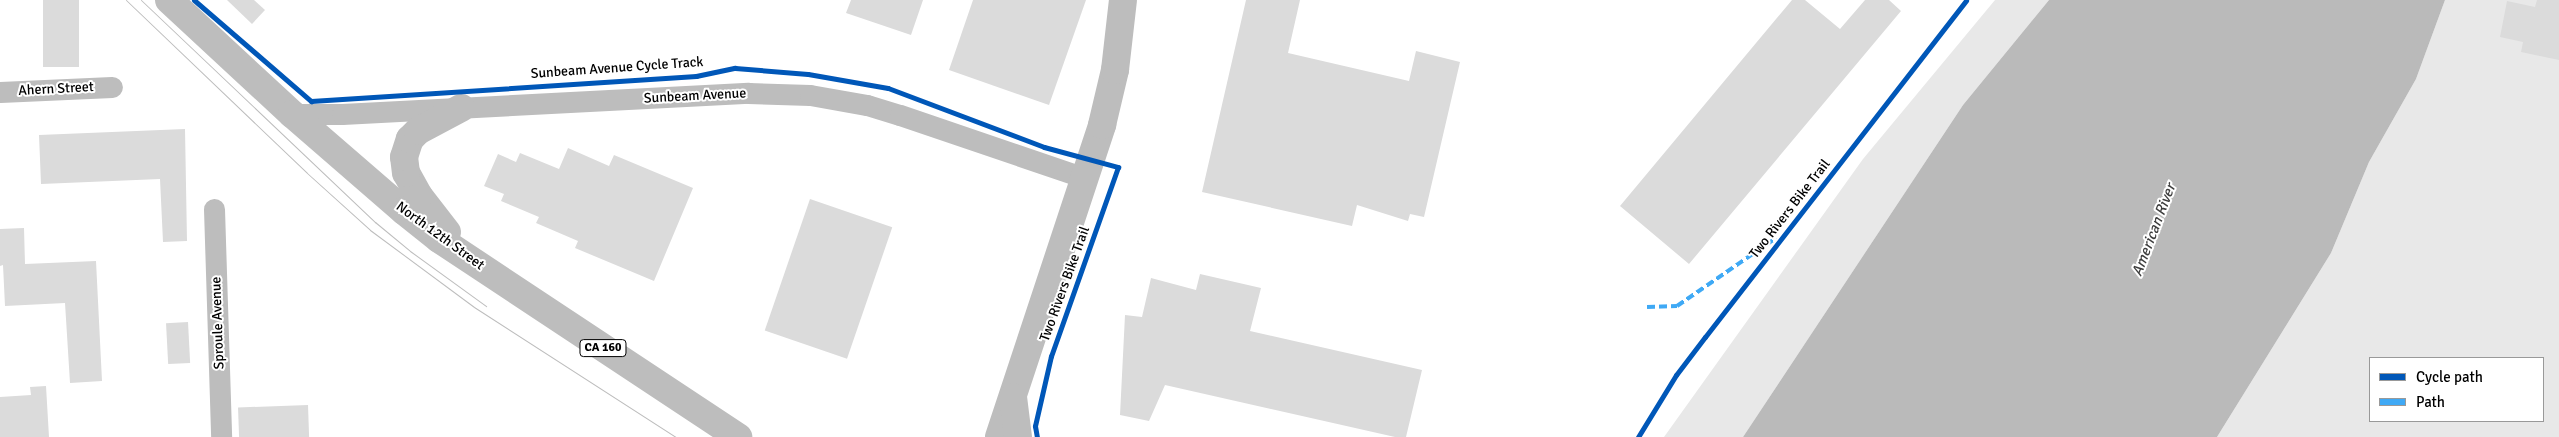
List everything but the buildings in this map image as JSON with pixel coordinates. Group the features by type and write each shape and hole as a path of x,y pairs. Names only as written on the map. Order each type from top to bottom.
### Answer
{"main road":[{"name":"North 12th Street","path":"169,0 292,114 404,211 468,259 738,437"},
{"path":"999,437 1102,125 1116,70 1123,0"},
{"path":"460,108 418,132 406,148 404,165 419,196 468,259"},
{"path":"984,437 1013,397"},
{"path":"1013,397 1018,437"}],"street":[{"name":"Ahern Street","path":"2,92 112,87"},
{"name":"Sunbeam Avenue","path":"292,114 460,108 748,93 810,95 867,105 1085,178"},
{"name":"Sproule Avenue","path":"214,209 221,437"}],"shaded area":[{"path":"1995,0 2049,0 1963,105 1743,437 1664,437 1863,159"},
{"path":"2445,0 2559,0 2559,437 2217,437 2331,253 2369,162 2416,79"}],"water":[{"name":"American River","path":"2049,0 2445,0 2416,79 2369,162 2331,253 2217,437 1743,437 1963,105"}],"tram line":[{"path":"126,0 307,173 370,230 474,307 676,437"},
{"path":"141,0 375,222 410,251 486,306"}],"marked path":[{"path":"1647,307 1677,306 1776,238"}],"cycle path":[{"path":"194,0 311,101"},
{"name":"Two Rivers Bike Trail","path":"1638,437 1676,375 1966,0"},
{"name":"Sunbeam Avenue Cycle Track","path":"311,101 696,76 735,68 808,74 888,88 1044,147 1118,167 1051,356 1035,426 1037,437"}]}
